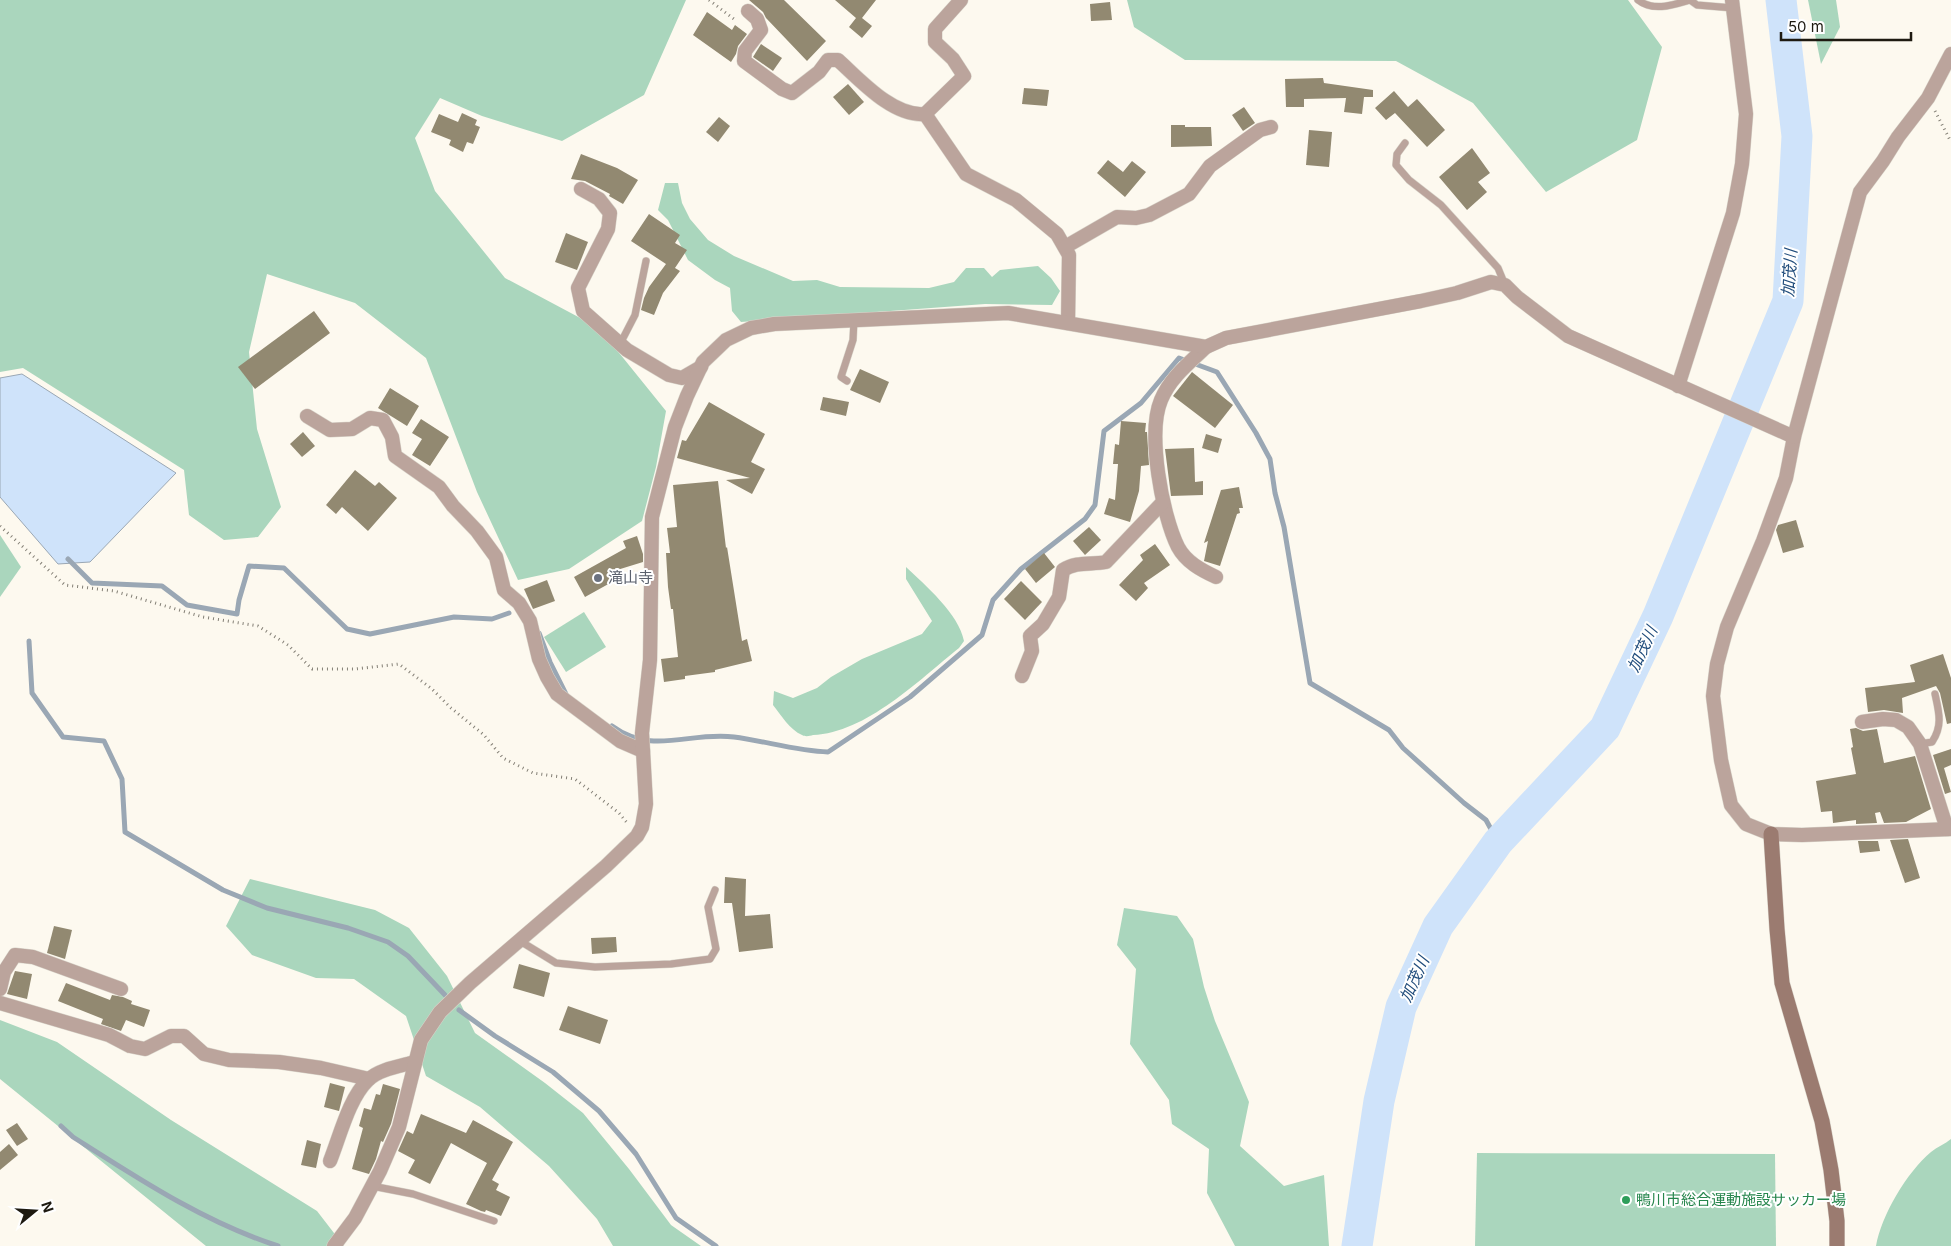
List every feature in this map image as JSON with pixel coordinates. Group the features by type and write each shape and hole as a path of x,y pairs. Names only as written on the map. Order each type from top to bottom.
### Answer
{"street":[{"path":"748,11 757,19 761,30 745,51 744,61 782,89 792,93 819,72 828,60 838,60 889,104 917,115 925,114 964,76 953,59 935,42 935,29 960,0"},
{"path":"1678,386 1733,213 1742,164 1746,114 1733,4"},
{"path":"1862,722 1883,719 1896,720 1908,727 1920,744 1949,829 1802,835 1771,834 1746,824 1731,805 1721,760 1713,696 1717,664 1727,627 1763,541 1786,478 1794,438 1860,192 1883,161 1898,136 1928,98 1951,54"},
{"path":"925,114 966,174 1016,200 1057,234 1069,256 1068,323"},
{"path":"1064,247 1117,217 1136,218 1149,215 1189,194 1210,166 1260,130 1271,127"},
{"path":"581,189 599,199 610,213 608,229 578,288 583,311 626,350 668,375 682,378 701,367"},
{"path":"1216,577 1196,568 1178,548 1163,502 1156,458 1157,413 1174,377 1206,347 1226,338 1422,301 1457,293 1491,282 1505,285 1517,297 1568,336 1794,438"},
{"path":"334,1246 355,1218 399,1127 421,1040 440,1012 470,983 606,866 637,836 642,827 646,804 642,743 650,660 652,517 675,427 703,362 726,340 751,328 774,324 1008,313 1206,347"},
{"path":"307,416 330,430 352,429 370,418 383,420 392,437 395,456 439,487 453,506 478,531 496,557 504,590 519,603 530,621 539,659 557,694 620,741 642,743"},
{"path":"1022,676 1032,652 1030,636 1043,624 1059,598 1062,570 1071,565 1106,562 1163,502"},
{"path":"1771,834 1782,983 1822,1121 1832,1170 1837,1221 1837,1246"},
{"path":"0,989 4,972 15,955 33,957 122,989"},
{"path":"0,1003 109,1036 137,1048 144,1049 171,1036 184,1036 204,1054 229,1060 279,1062 321,1068 369,1079"},
{"path":"330,1160 352,1104 369,1079 415,1062"}],"lane":[{"path":"1638,0 1644,4 1664,7 1690,0 1697,5 1733,4"},
{"path":"1405,143 1397,154 1396,165 1408,180 1441,205 1498,268 1505,285"},
{"path":"620,344 635,315 646,261"},
{"path":"847,381 842,377 853,340 854,319"},
{"path":"1920,744 1932,742 1938,733 1940,721 1935,694"},
{"path":"520,941 556,963 595,967 671,964 710,959 716,949 708,907 715,890"},
{"path":"372,1186 413,1194 494,1221"}],"path":[{"path":"1928,98 1951,142"},
{"path":"0,526 65,585 114,591 203,617 258,626 288,645 312,669 355,670 399,664 432,689 451,708 484,735 503,758 533,773 574,779 618,813 637,836"}],"green space":[{"path":"0,0 686,0 644,95 562,141 482,116 440,98 415,138 435,191 505,278 599,328 666,411 656,467 642,521 569,569 518,580 477,492 426,358 355,303 267,274 249,352 257,429 281,507 258,537 224,540 189,515 184,470 23,368 0,372"},
{"path":"1127,0 1628,0 1662,47 1637,140 1546,192 1473,103 1396,61 1185,60 1134,27"},
{"path":"1808,0 1836,0 1840,27 1821,64"},
{"path":"665,183 678,183 682,203 690,219 708,240 734,256 793,281 817,280 840,287 929,288 954,282 966,268 984,268 992,277 1000,270 1038,266 1051,278 1060,291 1052,305 985,304 741,322 732,311 730,288 715,280 688,260 668,220 658,210"},
{"path":"0,535 21,567 0,597"},
{"path":"906,567 948,610 956,621 964,641 959,648 909,689 872,715 853,725 833,732 808,736 798,733 786,722 773,705 774,691 793,698 817,688 831,677 862,659 922,634 932,621 906,579"},
{"path":"584,612 606,647 566,672 544,637"},
{"path":"250,879 375,910 409,928 447,976 475,1033 583,1113 629,1169 671,1225 701,1246 613,1246 597,1219 549,1166 480,1107 426,1076 406,1016 354,979 316,978 252,955 226,926"},
{"path":"1124,908 1177,916 1193,939 1204,987 1215,1021 1249,1102 1240,1146 1284,1186 1324,1175 1329,1246 1235,1246 1207,1193 1209,1149 1172,1124 1169,1100 1130,1044 1136,969 1117,945"},
{"path":"0,1020 57,1042 171,1120 317,1211 344,1246 206,1246 0,1079"},
{"path":"1951,1139 1951,1246 1876,1246 1883,1221 1904,1183 1931,1152"},
{"name":"鴨川市総合運動施設サッカー場","path":"1477,1153 1775,1154 1776,1246 1475,1246"}],"water":[{"path":"22,374 176,473 90,562 58,564 0,497 0,378"}],"building":[{"path":"749,0 784,0 826,41 807,61 766,18 763,12"},
{"path":"835,0 876,0 862,18 872,26 862,38 849,27 856,18"},
{"path":"1110,2 1112,20 1091,21 1090,4"},
{"path":"707,12 732,30 735,25 747,34 738,46 731,62 693,35"},
{"path":"761,44 782,58 773,71 753,57"},
{"path":"1323,78 1324,83 1373,90 1373,97 1364,97 1362,114 1344,112 1346,98 1304,99 1304,107 1286,107 1285,79"},
{"path":"848,84 864,102 849,115 833,97"},
{"path":"1024,88 1049,90 1047,106 1022,104"},
{"path":"1394,91 1408,107 1417,99 1445,130 1427,147 1395,113 1386,120 1375,108"},
{"path":"1244,107 1255,123 1243,131 1232,115"},
{"path":"462,113 477,120 475,125 480,127 473,144 467,142 463,152 449,145 451,140 431,132 439,114 458,122"},
{"path":"719,117 730,126 718,142 706,132"},
{"path":"1171,125 1211,127 1212,146 1171,147"},
{"path":"1309,130 1332,132 1329,167 1306,165"},
{"path":"1472,148 1490,173 1478,182 1487,192 1467,210 1439,177"},
{"path":"581,154 617,168 638,180 623,204 609,196 610,194 585,181 571,179"},
{"path":"1108,160 1123,172 1132,161 1146,172 1125,197 1097,173"},
{"path":"649,214 680,235 675,243 687,250 675,268 680,271 663,293 654,315 641,310 649,287 666,264 631,241"},
{"path":"566,233 588,242 577,270 555,262"},
{"path":"314,311 330,333 255,389 238,367"},
{"path":"860,369 889,382 880,403 850,390"},
{"path":"1192,372 1233,405 1215,428 1173,396"},
{"path":"390,388 419,406 407,426 378,408"},
{"path":"823,397 849,402 846,416 820,410"},
{"path":"709,402 765,434 751,462 765,469 752,494 726,480 750,478 677,458 682,440 686,441"},
{"path":"421,419 449,437 430,466 412,455 422,439 412,433"},
{"path":"1121,421 1146,423 1145,432 1147,432 1149,465 1141,466 1139,491 1130,522 1104,514 1109,498 1115,500 1118,464 1113,464 1115,444 1119,445"},
{"path":"303,432 315,446 302,457 290,444"},
{"path":"1206,434 1222,439 1218,453 1202,448"},
{"path":"1194,448 1195,482 1203,481 1203,495 1171,496 1165,449"},
{"path":"355,470 375,486 379,482 397,498 368,531 342,507 336,514 326,505"},
{"path":"718,481 726,548 742,641 747,639 752,661 715,670 715,672 685,676 685,679 664,682 661,659 678,657 673,609 671,609 668,587 666,553 670,553 667,528 677,527 673,485"},
{"path":"1239,487 1243,508 1239,508 1240,513 1237,514 1220,566 1204,561 1208,541 1204,543 1221,490"},
{"path":"1796,520 1804,547 1783,553 1776,530 1778,525"},
{"path":"1089,527 1101,540 1085,555 1073,541"},
{"path":"637,536 643,554 643,562 617,570 621,577 585,597 574,577 626,548 623,541"},
{"path":"1155,544 1170,565 1144,583 1148,588 1136,601 1119,585 1143,560 1140,555"},
{"path":"1044,553 1055,567 1036,583 1025,569"},
{"path":"547,580 555,601 533,609 524,589"},
{"path":"1021,581 1042,602 1025,620 1004,599"},
{"path":"1943,654 1951,678 1951,723 1947,724 1940,693 1936,686 1902,698 1903,713 1884,710 1868,712 1865,688 1915,682 1910,665"},
{"path":"1856,728 1863,731 1877,729 1884,763 1915,756 1931,809 1906,822 1884,823 1880,812 1875,813 1877,823 1856,824 1856,820 1833,823 1832,811 1821,812 1816,781 1856,774 1851,748 1853,747 1850,729"},
{"path":"1951,749 1951,765 1944,768 1951,792 1945,794 1933,755"},
{"path":"1908,839 1920,878 1905,883 1890,840"},
{"path":"1858,841 1878,841 1880,851 1860,853"},
{"path":"725,877 746,879 745,916 770,914 773,948 739,952 732,903 724,903"},
{"path":"54,926 72,930 65,959 47,953"},
{"path":"616,937 617,952 592,954 591,938"},
{"path":"519,964 550,973 544,997 513,988"},
{"path":"15,971 32,974 27,999 7,994"},
{"path":"66,983 110,1000 112,995 123,997 132,1001 131,1004 150,1010 144,1027 126,1020 121,1031 101,1024 103,1019 58,1001"},
{"path":"568,1006 608,1020 600,1044 559,1030"},
{"path":"330,1083 345,1087 339,1111 324,1107"},
{"path":"383,1084 400,1089 391,1124 383,1142 381,1141 369,1174 352,1169 363,1128 359,1126 364,1108 371,1110 376,1094 380,1095"},
{"path":"421,1114 466,1133 473,1120 513,1142 492,1180 499,1184 496,1190 510,1197 501,1216 486,1210 485,1212 481,1211 466,1204 487,1163 451,1143 430,1184 408,1173 415,1160 398,1151 407,1131 413,1134"},
{"path":"17,1123 28,1139 17,1146 6,1130"},
{"path":"307,1140 321,1144 316,1168 301,1165"},
{"path":"9,1144 18,1155 0,1170 0,1152"}],"waterway":[{"name":"加茂川","path":"1357,1246 1379,1101 1401,1007 1438,926 1498,842 1605,728 1658,616 1788,301 1797,136 1781,0"},
{"path":"612,726 627,735 642,740 657,741 718,736 734,737 805,750 828,752 910,697 982,635 993,600 1021,569 1085,519 1095,505 1104,431 1141,403 1179,358 1217,372 1256,433 1270,459 1275,493 1284,527 1310,683 1389,730 1403,748 1464,803 1486,820 1498,842"},
{"path":"68,559 92,583 162,586 187,605 237,614 249,566 284,568 347,629 370,634 454,617 492,619 509,613"},
{"path":"539,633 550,662 566,694"},
{"path":"29,641 32,693 63,737 104,741 122,779 125,832 223,890 267,908 348,928 388,942 408,956 445,995"},
{"path":"459,1010 495,1036 553,1072 599,1111 636,1154 676,1218 716,1246"},
{"path":"61,1126 73,1137 172,1198 224,1225 278,1246"}],"place":[{"name":"滝山寺","path":"598,578"},
{"name":"鴨川市総合運動施設サッカー場","path":"1626,1200"}]}
